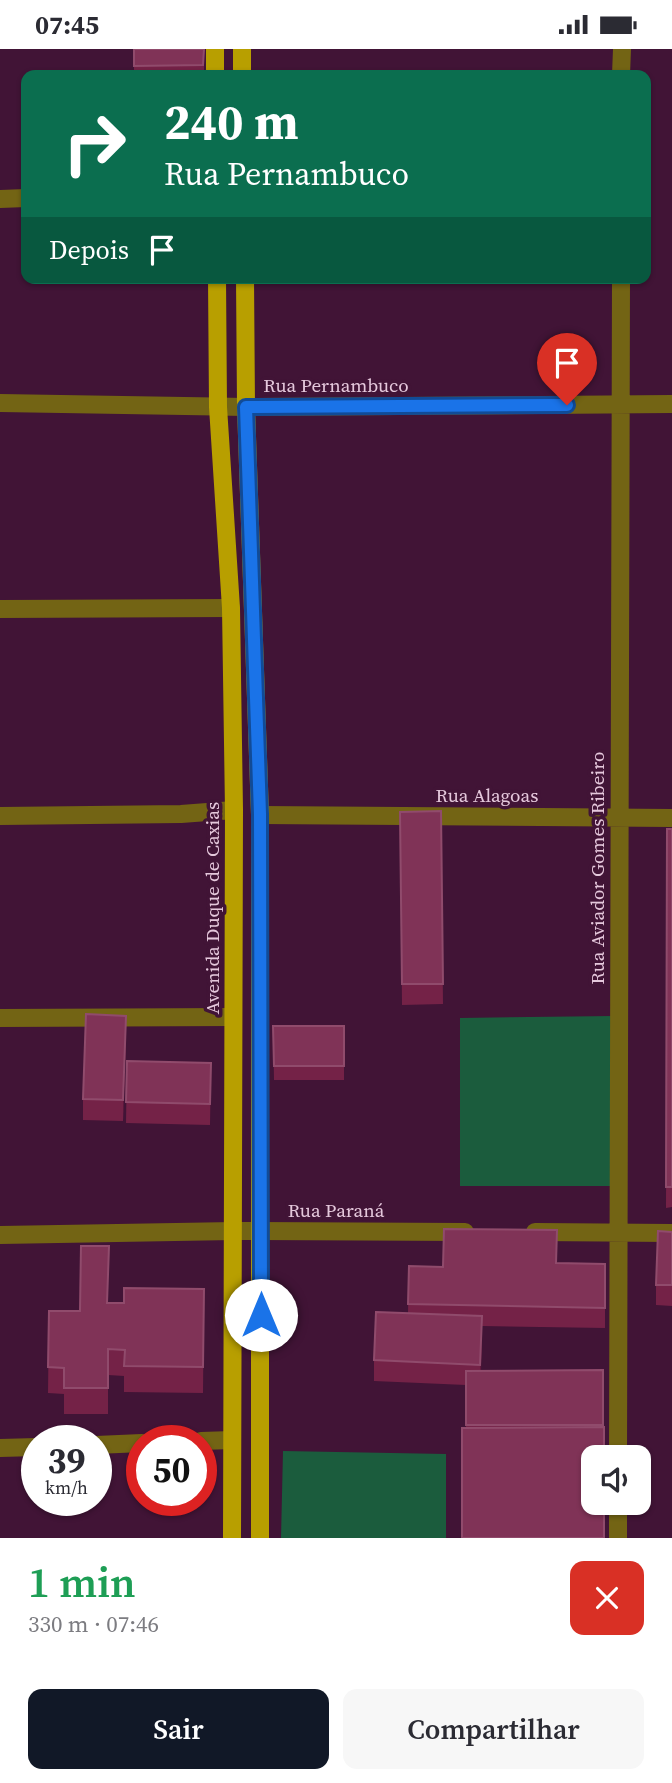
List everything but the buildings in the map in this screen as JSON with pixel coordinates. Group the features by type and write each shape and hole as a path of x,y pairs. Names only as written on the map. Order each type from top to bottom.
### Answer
{"main road":[{"path":"215,49 215,70"},
{"path":"242,49 242,70"},
{"name":"Avenida Duque de Caxias","path":"216,284 218,407 231,608 234,810 232,1538"},
{"path":"245,284 246,407 260,814 260,1538"}],"street":[{"path":"621,49 621,70"},
{"path":"0,199 21,198"},
{"name":"Rua Aviador Gomes Ribeiro","path":"618,1445 621,284"},
{"name":"Rua Pernambuco","path":"0,403 218,407 672,404"},
{"path":"0,609 231,608"},
{"path":"0,816 181,814 234,810"},
{"name":"Rua Alagoas","path":"260,814 672,818"},
{"path":"0,1018 233,1017"},
{"name":"Rua Paraná","path":"0,1235 234,1231 480,1232"},
{"path":"521,1232 672,1233"},
{"path":"217,1440 232,1440"},
{"path":"0,1448 21,1447"},
{"path":"618,1515 618,1538"}],"green space":[{"path":"613,1016 611,1186 460,1186 460,1018"},
{"path":"283,1451 446,1454 446,1538 281,1538"}],"route":[{"path":"261,1315 260,814 246,407 567,405"}]}
